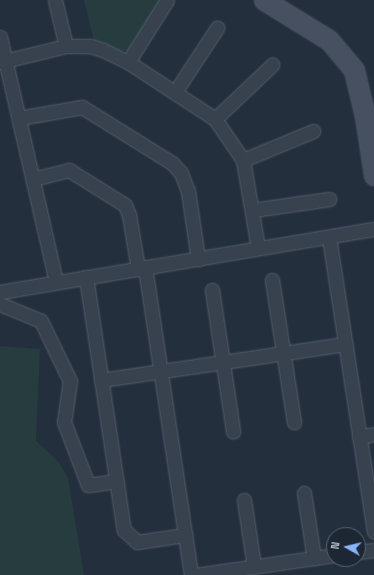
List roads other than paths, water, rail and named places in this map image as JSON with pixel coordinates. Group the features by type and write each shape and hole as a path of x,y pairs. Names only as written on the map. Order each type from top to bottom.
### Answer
{"street":[{"path":"55,0 66,46"},
{"path":"128,62 167,0"},
{"path":"264,0 329,40 354,70 366,116 374,175"},
{"path":"175,92 217,28"},
{"path":"0,37 3,61 19,118 56,282"},
{"path":"3,61 66,46 90,46 115,54 175,92 215,120 243,160 253,210 258,248"},
{"path":"215,120 272,65"},
{"path":"19,118 82,107 172,163 181,173 188,191 198,258"},
{"path":"243,160 313,131"},
{"path":"33,179 69,170 125,205 129,215 142,268 161,372 191,575"},
{"path":"253,210 329,198"},
{"path":"0,292 374,229"},
{"path":"329,236 374,532"},
{"path":"86,277 124,530 137,542 185,535"},
{"path":"272,280 294,422"},
{"path":"212,290 233,431"},
{"path":"0,304 41,322 67,374 70,381 64,422 88,485 117,481"},
{"path":"102,380 345,344"},
{"path":"360,437 374,434"},
{"path":"304,493 314,558"},
{"path":"244,500 254,566"},
{"path":"196,575 326,556"}]}
